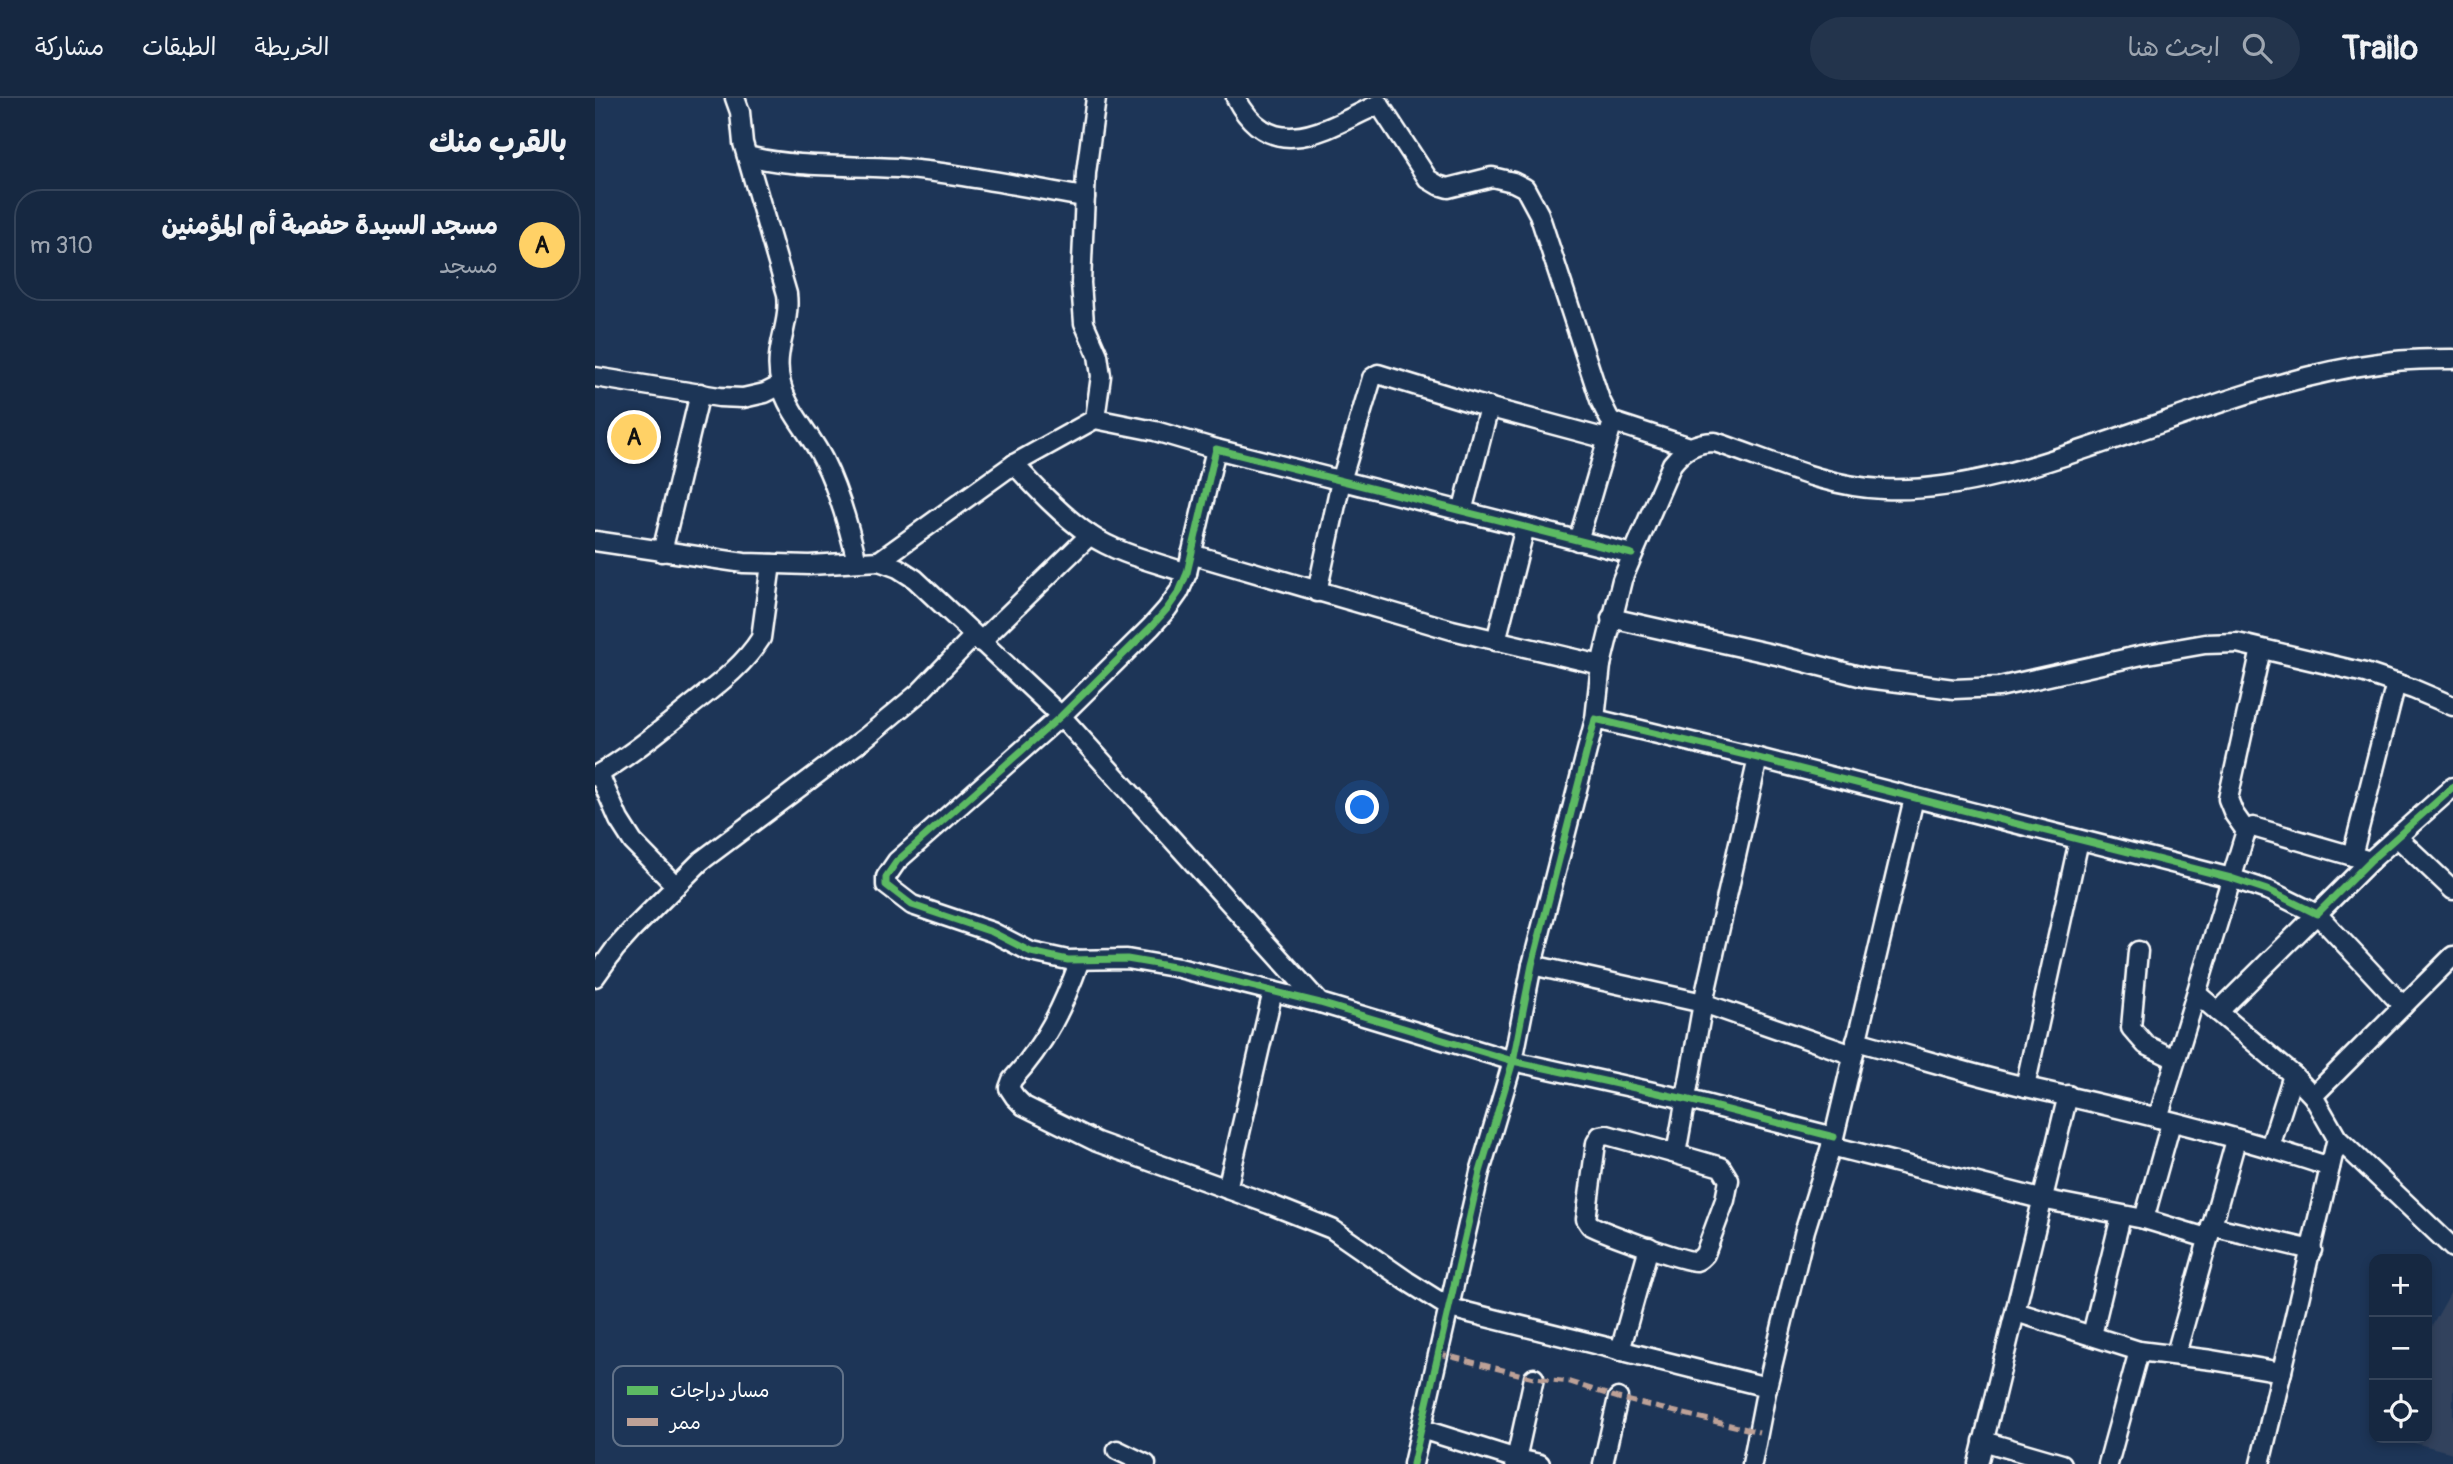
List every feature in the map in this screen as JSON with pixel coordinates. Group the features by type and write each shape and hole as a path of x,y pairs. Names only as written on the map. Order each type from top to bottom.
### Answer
{"street":[{"path":"735,98 740,112 740,130 787,294 789,311 777,366 781,385 789,405 823,458 841,503 857,562"},
{"path":"1095,419 1101,376 1098,355 1084,323 1080,283 1086,173 1096,98"},
{"path":"1236,98 1243,110 1266,132 1296,137 1312,135 1377,101 1428,179 1438,185 1448,188 1492,177 1525,188 1539,214 1600,400 1609,418 1613,422 1690,447"},
{"path":"747,156 791,165 897,168 932,172 1085,197"},
{"path":"1413,1464 1480,1172 1513,1061 1532,965 1595,719 1601,664 1611,618 1632,554 1672,464 1680,454 1703,442 1715,442 1836,483 1882,489 1924,489 1957,485 2050,461 2292,381 2378,363 2453,359"},
{"path":"1317,592 1341,481 1374,375 1607,439"},
{"path":"595,377 743,398 765,393 781,385"},
{"path":"662,552 700,393"},
{"path":"1462,512 1489,407"},
{"path":"879,561 1014,464 1095,419 1155,431 1216,449 1632,554"},
{"path":"1578,541 1613,422"},
{"path":"1216,449 1187,573 1178,592 1151,627 1061,716 940,820 897,861 885,877 886,885 892,891 912,905 980,928 1031,952 1068,960 1127,959 1179,968 1320,1003 1513,1061 1685,1099 2041,1199 2312,1250"},
{"path":"1014,464 1060,511 1090,535 1114,548 1187,573"},
{"path":"1496,641 1525,527"},
{"path":"595,977 615,949 701,861 920,692 1090,535"},
{"path":"595,541 744,563 809,565 879,561 898,568 915,579 1061,716 1320,1003"},
{"path":"1191,554 1496,641 1601,664"},
{"path":"676,886 633,842 597,775 635,751 722,681 754,649 761,638 771,564"},
{"path":"1611,618 1867,678 1954,690 1999,687 2204,644 2237,643 2365,673 2453,706"},
{"path":"2246,831 2234,814 2228,799 2261,649"},
{"path":"2352,856 2396,683"},
{"path":"1595,719 2231,878 2270,891 2316,914 2403,1006"},
{"path":"1676,1154 1703,1003 1758,758"},
{"path":"2218,1012 2370,861 2453,787"},
{"path":"1752,1464 1767,1387 1805,1230 1833,1142 1915,798"},
{"path":"2144,1219 2175,1059 2246,831 2253,827 2370,861"},
{"path":"2397,837 2453,890"},
{"path":"2025,1087 2079,840"},
{"path":"2138,951 2131,1028 2145,1045 2175,1059"},
{"path":"2313,1096 2453,956"},
{"path":"1080,960 1064,1003 1046,1038 1012,1080 1009,1088 1024,1106 1097,1142 1332,1229 1450,1308 1767,1387"},
{"path":"1532,965 1703,1003 1855,1048 2068,1095 2270,1147 2330,1167"},
{"path":"1227,1189 1273,991"},
{"path":"2197,994 2293,1075 2313,1096 2337,1138 2453,1248"},
{"path":"2270,1147 2293,1075"},
{"path":"1978,1464 2068,1095"},
{"path":"1607,1135 1721,1167 1729,1180 1725,1200 1701,1258 1694,1261 1649,1247 1596,1228 1586,1219 1596,1143 1600,1136 1607,1135"},
{"path":"2260,1464 2337,1138"},
{"path":"2176,1354 2237,1140"},
{"path":"2092,1335 2121,1216"},
{"path":"1620,1351 1649,1247"},
{"path":"2016,1312 2139,1351 2176,1354 2282,1372"},
{"path":"2108,1464 2139,1351"},
{"path":"1516,1462 1534,1378"},
{"path":"1603,1464 1618,1398"},
{"path":"1421,1429 1516,1462 1540,1464"},
{"path":"1983,1441 2062,1464"},
{"path":"1117,1450 1146,1464"}],"shaded area":[{"path":"2453,1288 2453,1453 2414,1443 2432,1443 2432,1326"}],"marked path":[{"path":"1437,1353 1534,1378 1570,1382 1618,1398 1759,1432"}],"cycle path":[{"path":"1632,554 1216,449 1187,573 1179,592 1167,609 1061,716 897,861 886,877 886,885 912,905 992,932 1031,952 1068,960 1127,959 1179,968 1320,1003 1513,1061 1685,1099 1834,1137"},
{"path":"1413,1464 1480,1172 1513,1061 1532,965 1595,719 2231,878 2270,891 2317,914 2370,861 2453,787"}],"place":[{"name":"مسجد السيدة حفصة أم المؤمنين","path":"634,437"}]}
